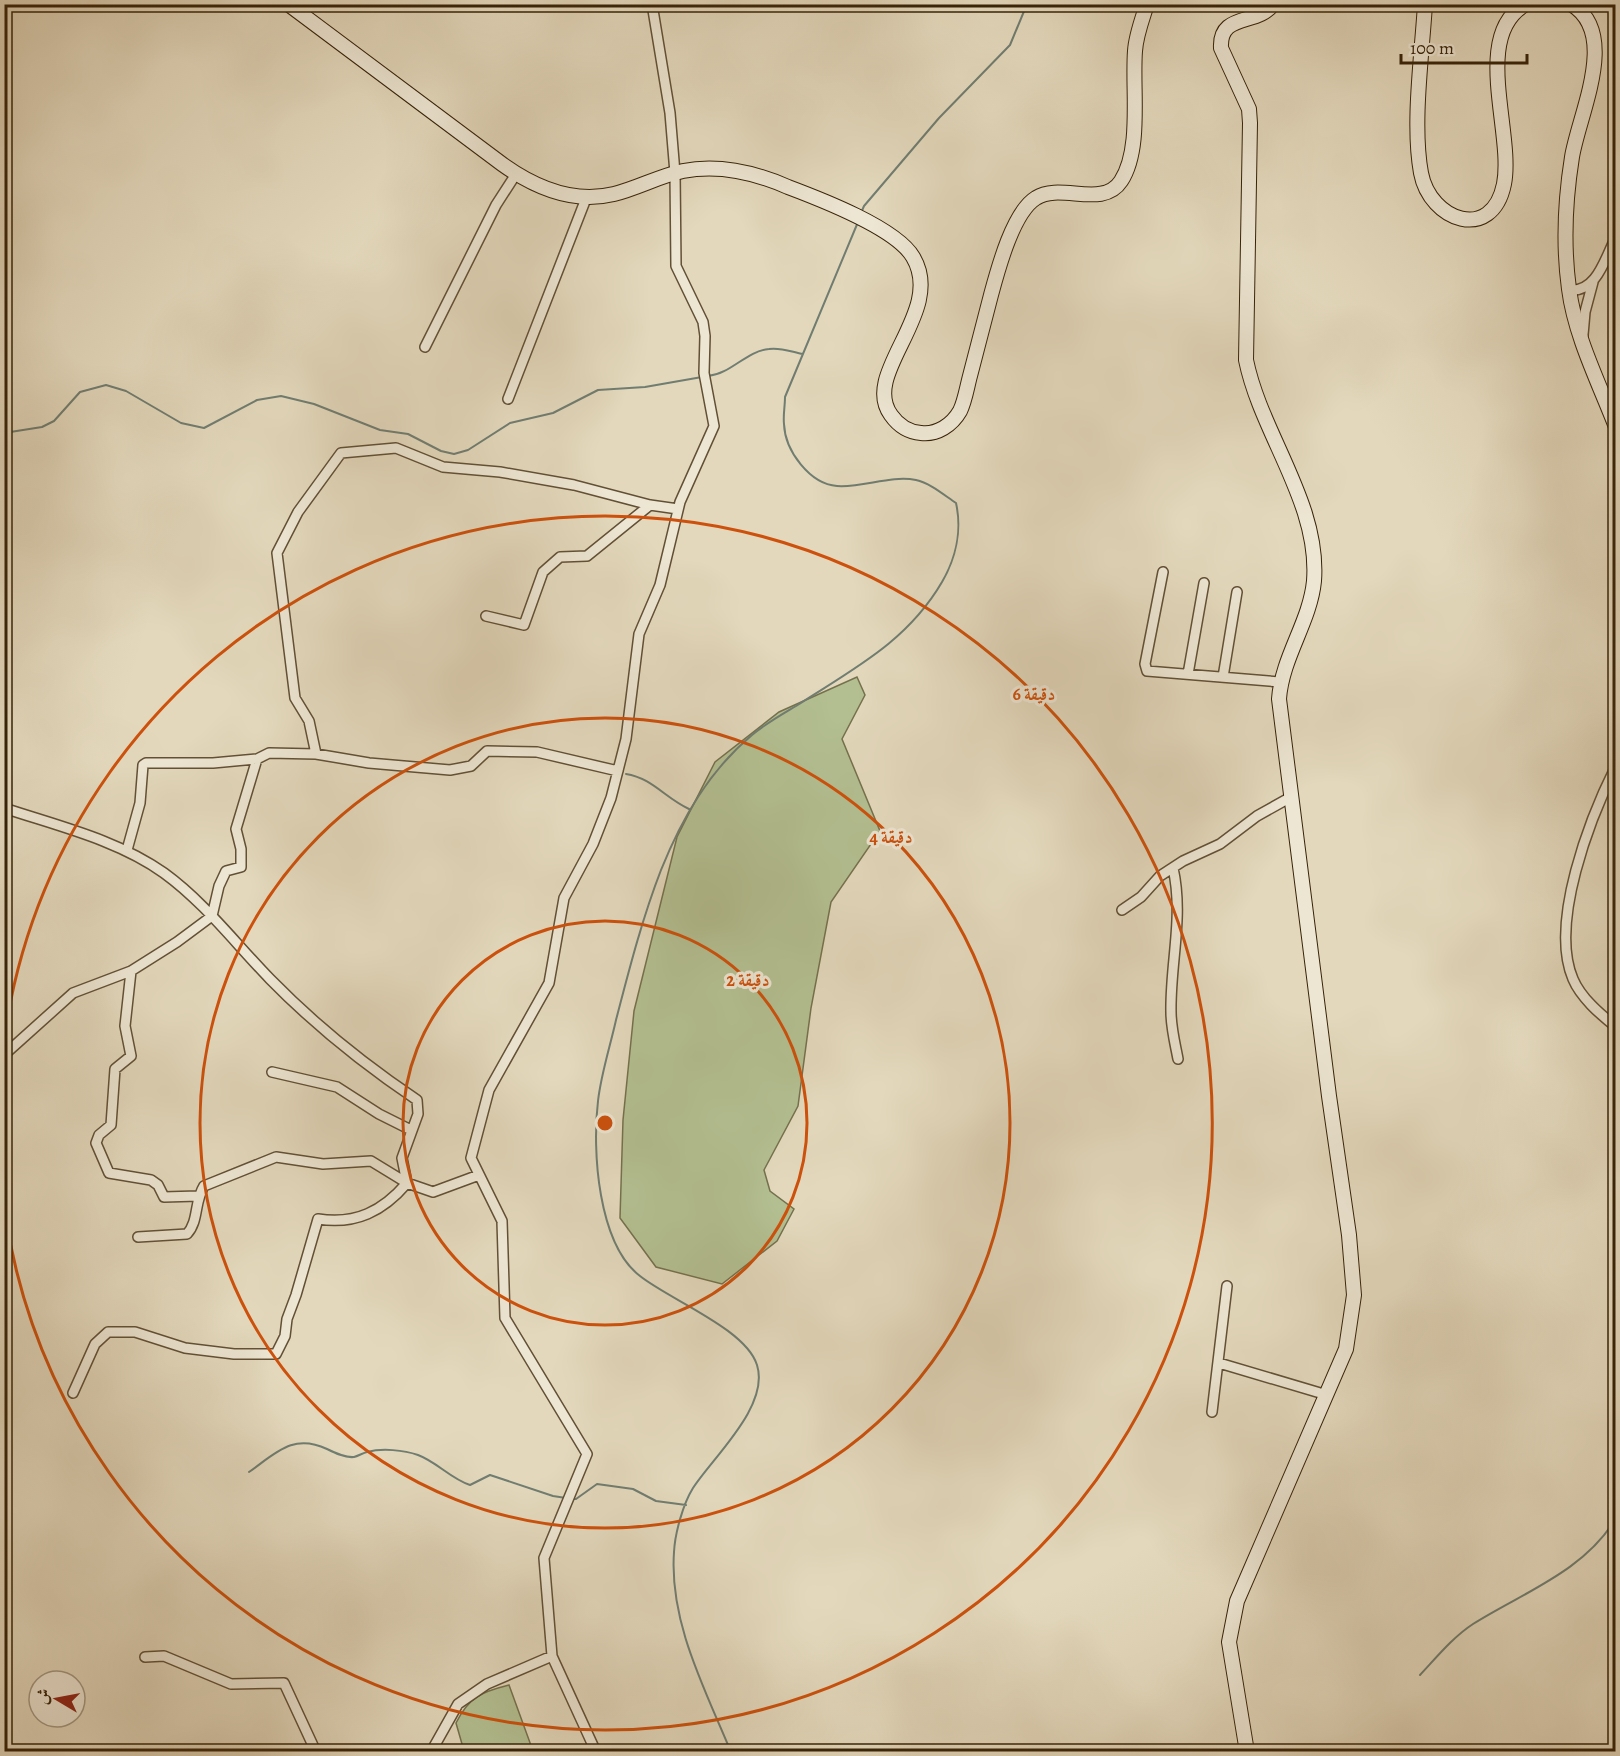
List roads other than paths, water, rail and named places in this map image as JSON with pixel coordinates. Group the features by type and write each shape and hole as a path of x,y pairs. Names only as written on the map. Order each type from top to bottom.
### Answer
{"street":[{"path":"288,4 516,174 539,188 587,196 613,194 675,173 705,169 765,177 876,227 906,247 919,269 919,304 887,379 884,400 897,423 918,433 931,434 943,429 961,410 997,272 1027,206 1044,194 1110,191 1119,185 1124,176 1132,148 1135,49 1147,4"},
{"path":"596,1752 552,1656 544,1558 587,1454 505,1318 502,1221 471,1158 489,1090 549,983 564,897 602,823 618,771 626,739 639,634 660,585 678,509 714,426 704,373 703,322 676,266 675,173 670,112 652,4"},
{"path":"1247,1752 1229,1642 1237,1601 1346,1350 1354,1295 1349,1235 1280,716 1281,682 1310,598 1314,566 1311,543 1301,509 1256,395 1246,360 1249,110 1225,60 1220,39 1224,30 1232,24 1263,14 1273,4"},
{"path":"1425,4 1420,93 1421,172 1425,191 1434,205 1448,215 1461,219 1483,218 1496,204 1504,185 1506,154 1497,49 1503,27 1521,6"},
{"path":"1571,4 1584,14 1591,25 1596,53 1574,144 1566,197 1565,240 1569,290 1583,340 1616,427"},
{"path":"425,347 496,204 516,174"},
{"path":"508,399 587,196"},
{"path":"1583,340 1585,312 1593,282 1616,237"},
{"path":"1569,290 1581,290 1593,282"},
{"path":"316,754 309,721 295,698 277,553 298,512 341,453 396,448 443,468 500,472 574,485 650,506 678,509"},
{"path":"486,616 524,625 543,572 560,557 587,556 650,506"},
{"path":"1163,572 1146,668 1150,673 1281,682"},
{"path":"1188,674 1204,583"},
{"path":"1223,677 1237,592"},
{"path":"127,850 138,814 143,765 146,763 213,763 257,759 269,753 316,754 369,763 450,770 471,766 487,751 537,752 618,771"},
{"path":"4,1055 73,993 131,971 177,942 212,916 219,886 226,871 241,867 241,849 236,829 257,759"},
{"path":"1616,766 1596,805 1568,900 1564,945 1573,980 1592,1007 1616,1027"},
{"path":"1122,910 1173,868 1220,844 1257,816 1291,797"},
{"path":"4,808 127,850 164,873 212,916 272,980 314,1018 379,1074 417,1100 418,1114 402,1158 407,1183"},
{"path":"1173,868 1178,897 1178,921 1171,1013 1178,1059"},
{"path":"131,971 125,1026 131,1056 115,1069 111,1125 99,1135 96,1143 109,1173 155,1182 164,1197 198,1196"},
{"path":"272,1072 337,1087 379,1114 411,1130"},
{"path":"138,1237 187,1234 194,1227 198,1196 204,1186 276,1156 323,1164 372,1161 407,1183 433,1192 479,1175"},
{"path":"73,1393 95,1344 108,1332 135,1332 184,1348 234,1354 276,1354 285,1336 287,1319 318,1219 361,1218 390,1203 407,1183"},
{"path":"1212,1412 1227,1287"},
{"path":"1219,1363 1327,1395"},
{"path":"145,1656 164,1656 231,1684 284,1683 316,1752"},
{"path":"431,1752 458,1704 487,1684 552,1656"}],"waterway":[{"path":"861,213 864,206 939,118 1010,45 1027,4"},
{"path":"731,1752 700,1679 683,1629 677,1604 674,1552 680,1519 689,1495 748,1414 759,1381 757,1365 750,1352 723,1327 653,1285 640,1276 626,1261 615,1242 601,1195 596,1122 603,1071 648,907 669,851 698,796 723,764 757,731 858,666 895,638 928,603 947,573 954,554 958,534 956,503 932,486 916,480 896,479 847,486 827,484 809,473 801,464 794,455 785,434 785,397 858,222"},
{"path":"708,376 724,371 753,354 769,349 803,354"},
{"path":"4,433 42,427 54,421 80,392 106,385 126,391 181,423 204,428 257,400 281,396 314,404 380,430 408,434 441,451 454,454 468,450 510,423 553,413 598,390 645,387 702,377"},
{"path":"626,774 651,784 689,809"},
{"path":"1616,934 1612,966 1616,984"},
{"path":"249,1472 285,1447 294,1444 315,1445 351,1457 365,1452 393,1450 425,1458 470,1485 490,1475 553,1496 566,1498"},
{"path":"571,1499 576,1499 597,1484 633,1489 656,1501 686,1505"},
{"path":"1420,1675 1466,1629 1570,1567 1603,1536 1616,1518"},
{"path":"1609,1530 1616,1539"}]}
